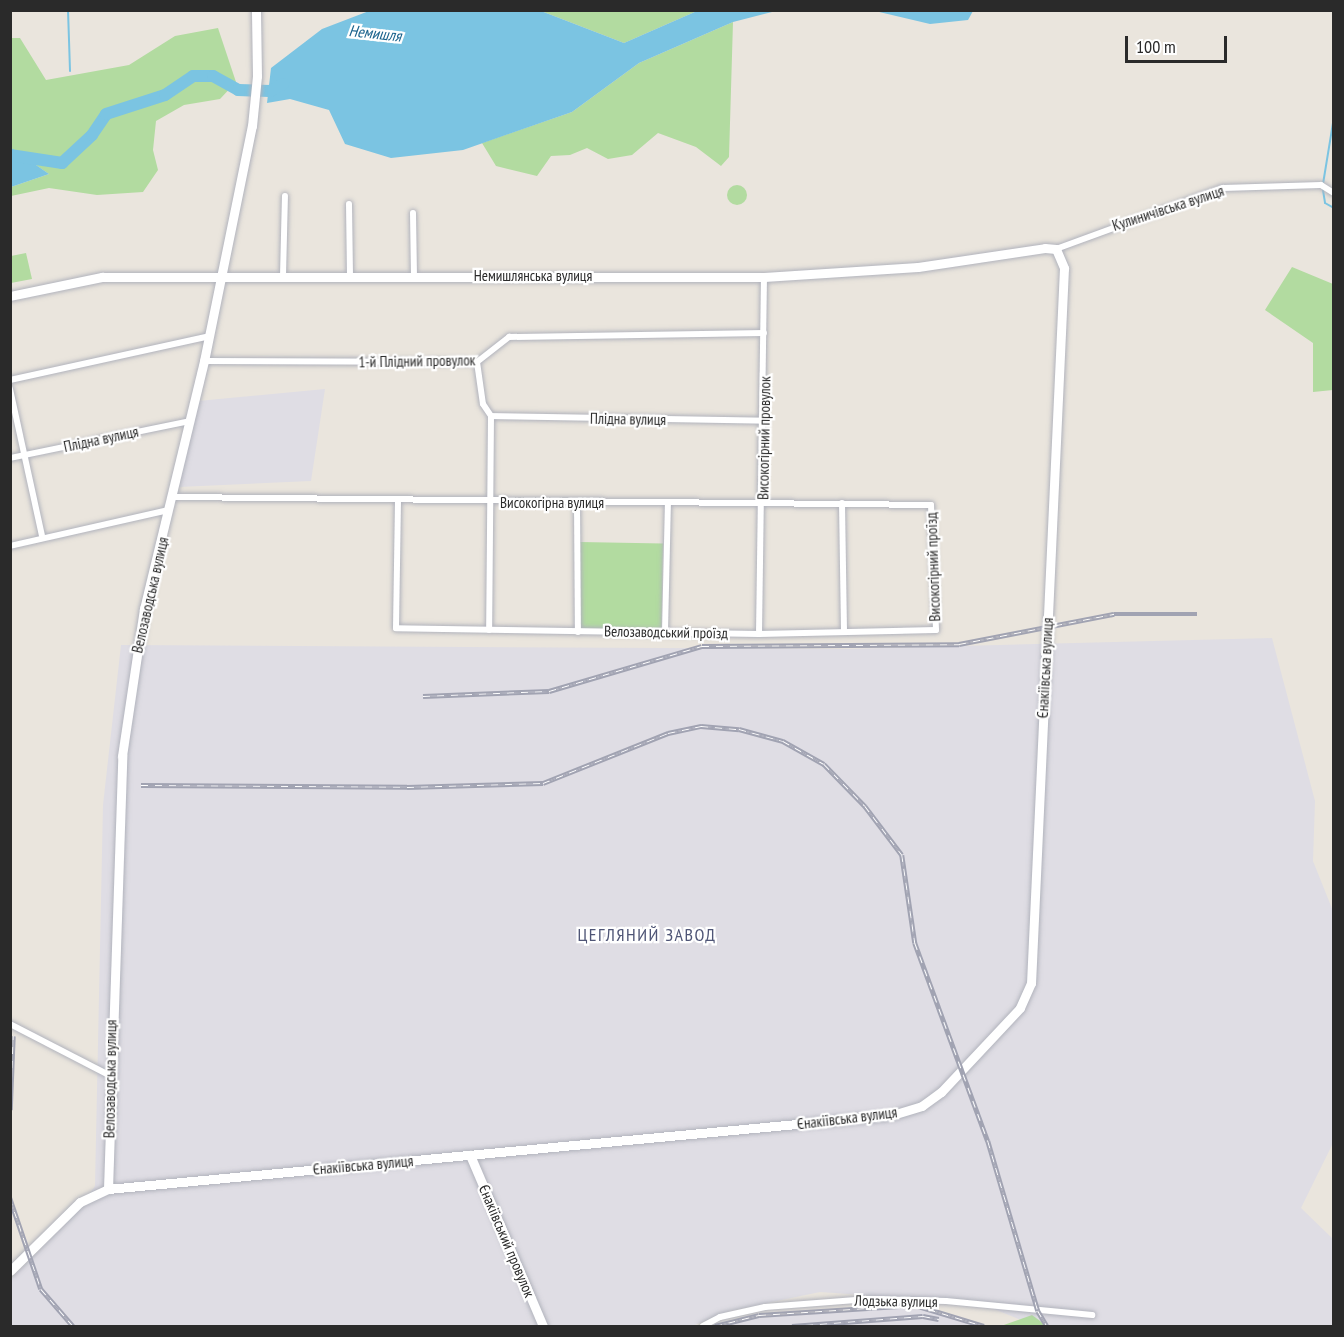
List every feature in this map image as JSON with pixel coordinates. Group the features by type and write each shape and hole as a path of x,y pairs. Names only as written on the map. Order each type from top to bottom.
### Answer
{"street":[{"name":"Велозаводська вулиця","path":"108,1189 109,1075 122,756 144,609 170,510 210,336 254,111 257,76 256,10"},
{"name":"Кулиничівська вулиця","path":"1056,249 1223,188 1327,189"},
{"path":"283,276 285,196"},
{"path":"349,204 350,275"},
{"path":"413,213 414,276"},
{"name":"Немишлянська вулиця","path":"10,296 102,278 350,275 764,277 879,271 1056,249"},
{"name":"Єнакіївська вулиця","path":"10,1270 80,1202 108,1189 891,1115 912,1109 941,1092 1028,996 1064,268 1056,249"},
{"name":"Високогірний провулок","path":"759,634 759,530 764,504 764,277"},
{"name":"1-й Плідний провулок","path":"204,361 477,362 509,337 765,333"},
{"path":"10,380 210,336"},
{"path":"477,362 483,404 491,416 489,630"},
{"path":"10,389 42,536"},
{"name":"Плідна вулиця","path":"491,416 765,421"},
{"name":"Плідна вулиця","path":"10,458 191,421"},
{"name":"Високогірна вулиця","path":"173,497 490,503 931,504"},
{"name":"Велозаводський проїзд","path":"398,501 396,628 759,634 843,630 936,630"},
{"path":"577,503 578,632"},
{"path":"842,503 843,630"},
{"path":"665,632 668,504"},
{"name":"Високогірний проїзд","path":"931,504 936,630"},
{"path":"10,546 42,536 170,510"},
{"path":"10,1024 109,1075"},
{"name":"Єнакіївський провулок","path":"470,1155 543,1326"},
{"name":"Лодзька вулиця","path":"702,1326 720,1317 765,1307 869,1299 946,1301 1092,1315"}],"shaded area":[{"path":"325,389 311,481 179,487 198,401"},
{"path":"1272,638 1315,801 1313,861 1333,911 1333,1143 1301,1208 1333,1239 1333,1326 1036,1326 979,1303 820,1292 729,1311 692,1326 11,1326 11,1279 75,1214 95,1186 103,805 121,645 845,649"},
{"path":"913,1307 974,1322 980,1326 722,1326 745,1319"}],"green space":[{"path":"541,11 697,11 624,43"},
{"path":"733,22 729,157 721,166 696,147 658,133 632,155 608,159 587,148 570,155 551,156 537,176 496,166 482,143 572,112 639,63"},
{"path":"218,28 236,82 220,99 184,105 156,121 153,150 158,170 143,192 97,195 49,188 11,196 11,187 49,174 11,148 10,38 20,38 46,80 129,65 175,36"},
{"path":"737,185 744,188 747,195 744,202 737,205 730,202 727,195 730,188"},
{"path":"26,253 32,279 11,283 11,256"},
{"path":"1292,267 1333,284 1333,390 1313,392 1313,343 1265,310"},
{"path":"580,542 663,543 661,630 578,629"},
{"path":"1032,1315 1047,1326 1001,1326"}],"water":[{"path":"369,11 541,11 624,43 697,11 776,11 733,22 639,63 572,112 463,150 391,158 345,144 329,110 290,99 267,103 271,68 322,29"},
{"path":"875,11 973,11 968,20 930,24"},
{"path":"10,148 13,149 49,174 11,187"}],"waterway":[{"path":"68,10 70,71"},
{"name":"Немишля","path":"10,155 62,163 92,135 106,114 165,95 193,76 213,76 238,90 270,91 283,84"},
{"path":"1323,184 1334,117"},
{"path":"1323,190 1325,203 1334,208"}],"railway":[{"path":"423,696 549,691 702,646 959,644 1114,614 1197,614"},
{"path":"141,785 407,787 543,783 668,733 701,726 739,729 783,741 824,764 865,806 902,855 915,943 988,1141 1038,1311 1047,1326"},
{"path":"10,1110 13,1036"},
{"path":"10,1198 41,1289 73,1326"},
{"path":"715,1326 759,1315 915,1305 984,1326"},
{"path":"792,1326 923,1316 939,1319"}],"district":[{"name":"ЦЕГЛЯНИЙ ЗАВОД","path":"647,935"}]}
